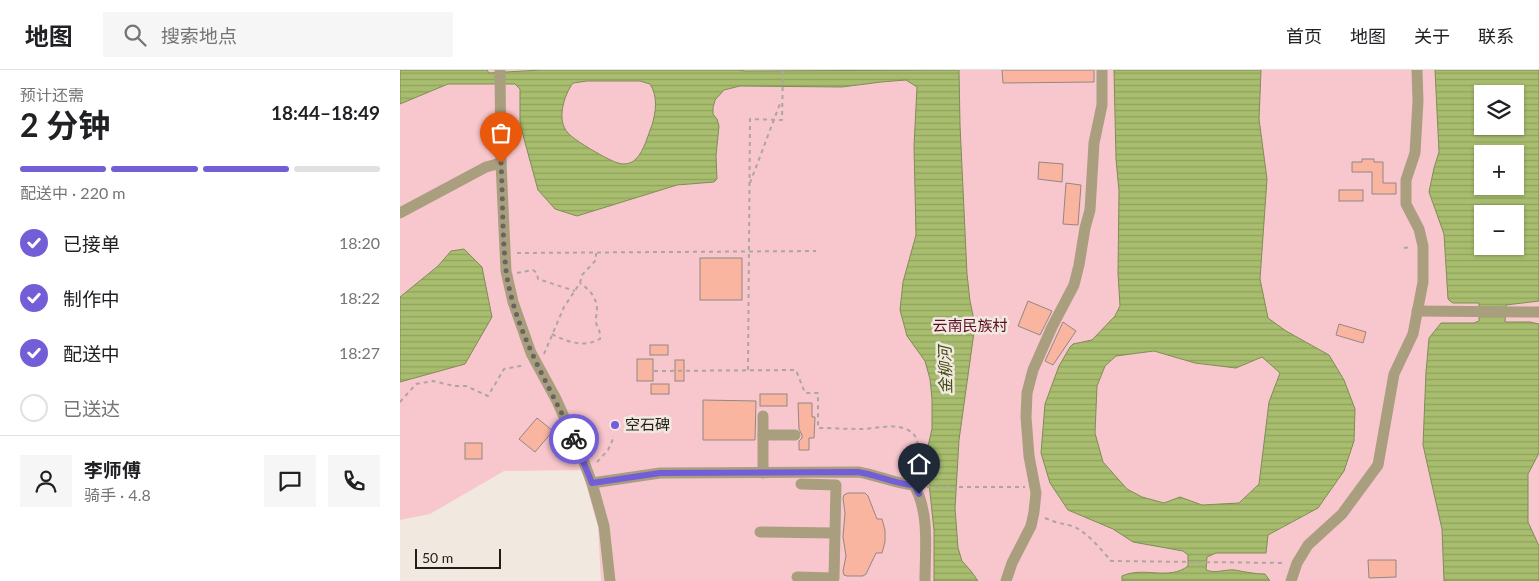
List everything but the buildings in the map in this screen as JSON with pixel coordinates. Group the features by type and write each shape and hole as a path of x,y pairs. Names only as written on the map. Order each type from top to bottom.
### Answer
{"street":[{"path":"500,70 501,163 507,273 522,329 531,353 556,399 592,483 604,526 610,581"},
{"path":"1006,581 1012,563 1031,526 1034,512 1036,493 1029,456 1026,417 1027,393 1033,370 1052,327 1074,285 1079,265 1090,210 1094,143 1102,105 1102,70"},
{"path":"1291,581 1308,544 1342,514 1378,465 1394,374 1413,334 1423,282 1423,246 1419,229 1406,204 1406,180 1415,153 1418,101 1417,70"},
{"path":"400,212 486,167 501,163"},
{"path":"1417,311 1539,312"},
{"path":"763,416 763,473"},
{"path":"763,435 795,435"},
{"path":"592,483 660,473 836,473 871,474 898,483 914,485 923,506 925,524 925,581"},
{"path":"797,577 834,578 836,473"},
{"path":"801,484 836,485"},
{"path":"760,532 835,533"}],"path":[{"path":"748,370 750,119 782,120 783,70"},
{"path":"749,185 782,100"},
{"path":"505,253 816,251"},
{"path":"400,402 416,384 433,381 454,386 466,386 488,396 504,369 523,365 538,366 564,307 580,284 582,276 596,260 596,252"},
{"path":"507,273 533,270 537,273 538,278 575,291"},
{"path":"552,334 566,342 573,343 593,343 600,339 596,323 597,307 592,294 580,284"},
{"path":"654,371 796,370 805,393 818,393 818,428 860,429 899,427 910,431 916,436 918,444 917,456 898,483"},
{"path":"587,470 598,462 608,450 613,439"},
{"path":"928,487 1035,488"},
{"path":"1034,512 1055,523 1074,527 1096,543 1111,560 1298,563"}],"green space":[{"name":"云南民族村","path":"400,70 1539,70 1539,581 601,581 598,527 582,470 504,471 430,514 400,520"}],"water":[{"name":"金柳河","path":"400,70 487,70 489,73 541,70 959,70 967,274 975,325 959,440 955,508 958,548 962,561 978,581 934,581 934,530 926,455 932,429 930,379 925,361 907,336 900,310 903,282 916,235 914,146 917,87 906,80 842,87 740,86 724,90 715,100 713,108 713,114 719,126 716,156 717,179 714,182 677,185 577,216 555,209 538,190 520,124 520,89 515,84 448,84 400,104","holes":["587,81 640,81 650,84 653,89 655,109 646,143 634,161 625,164 613,161 584,145 564,128 562,121 564,101 573,83"]},
{"path":"1114,70 1261,70 1259,119 1267,179 1260,279 1268,318 1286,331 1329,355 1344,380 1355,409 1354,441 1344,471 1318,508 1268,535 1266,553 1216,553 1207,557 1206,570 1213,572 1235,570 1265,574 1270,581 1122,581 1122,576 1130,573 1165,573 1181,570 1188,566 1188,555 1183,551 1133,542 1113,529 1068,510 1050,483 1041,453 1045,404 1059,366 1073,344 1092,340 1115,316 1120,306 1118,273 1119,191 1116,159","holes":["1154,351 1195,363 1236,368 1262,357 1280,373 1269,402 1259,484 1239,503 1202,505 1180,497 1164,503 1142,497 1127,489 1103,462 1095,433 1097,386 1105,366 1116,356"]},
{"path":"1435,70 1539,70 1539,301 1506,305 1505,322 1539,324 1539,453 1528,474 1528,522 1539,546 1539,581 1444,581 1442,529 1423,445 1429,338 1441,323 1474,323 1479,321 1479,303 1453,303 1448,299 1444,234 1429,192 1439,152"},
{"path":"464,249 482,267 492,317 465,364 400,382 400,297 438,266 451,251"}],"way so far":[{"path":"501,163 506,270 514,302 531,353 556,399 574,439"}],"place":[{"name":"空石碑","path":"615,425"}],"route":[{"path":"574,439 592,483 660,473 858,472 903,484 914,485 919,494"}]}
